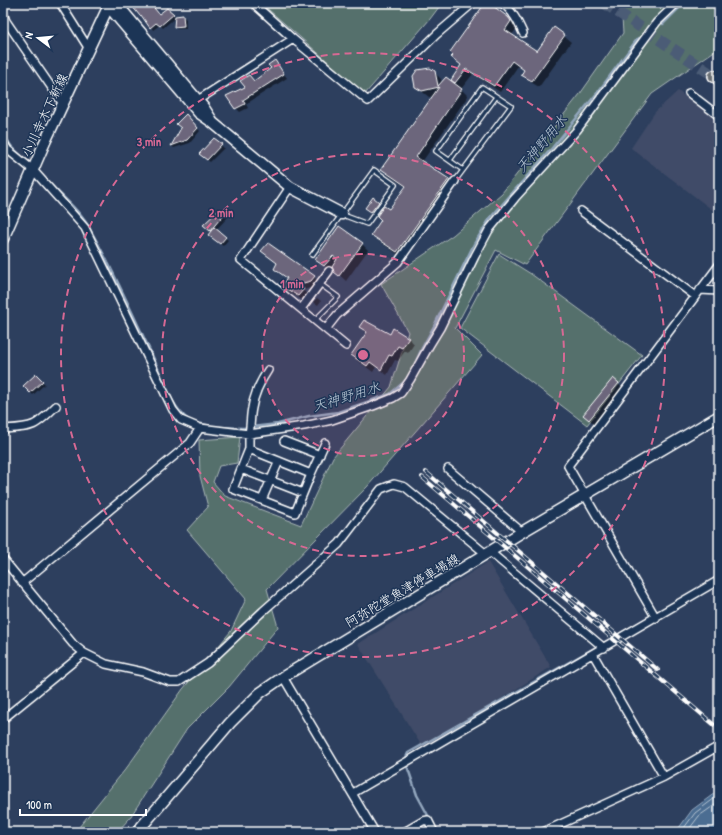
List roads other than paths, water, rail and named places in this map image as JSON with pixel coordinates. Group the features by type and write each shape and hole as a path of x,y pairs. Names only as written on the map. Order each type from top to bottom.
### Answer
{"main road":[{"name":"小川寺木下新線","path":"3,239 63,104 112,4"},
{"path":"112,4 198,100 212,122"},
{"path":"112,4 199,113 212,122 290,187 342,214"},
{"name":"阿弥陀堂魚津停車場線","path":"137,832 230,723 260,693 283,677 522,532 719,416"}],"street":[{"path":"60,3 89,49"},
{"path":"253,3 293,39 368,101 437,34 473,3"},
{"path":"502,3 517,20 523,33"},
{"path":"3,142 8,150 33,170 85,228 173,410 181,420 200,428 249,434 304,426 332,420 373,406 401,393 440,328 489,230 514,198 577,130 656,22 677,3"},
{"path":"3,13 15,34 63,104"},
{"path":"198,100 293,39"},
{"path":"689,93 719,116"},
{"path":"326,329 337,316 398,262 455,181"},
{"path":"290,187 241,260 346,346"},
{"path":"581,211 698,293 719,291"},
{"path":"656,618 568,466 719,265"},
{"path":"301,309 329,271"},
{"path":"268,370 260,381 256,392 252,409 249,448 233,489 295,513 325,443"},
{"path":"3,429 30,427 41,421 56,406"},
{"path":"22,583 190,443 200,428"},
{"path":"284,441 320,454"},
{"path":"249,448 311,474"},
{"path":"262,500 279,461"},
{"path":"448,469 522,532"},
{"path":"241,470 303,493"},
{"path":"3,559 73,644 84,653 106,664 143,672 170,682 178,682 208,663 263,611 339,544 381,489 394,484 405,487 418,497 604,648"},
{"path":"353,793 719,580"},
{"path":"3,719 84,653"},
{"path":"593,654 664,777"},
{"path":"283,677 375,832"},
{"path":"543,832 664,777 719,746"},
{"path":"404,832 428,820 434,832"}],"lane":[{"path":"455,181 511,106 482,87 436,151 463,170"},
{"path":"450,160 496,96"},
{"path":"312,255 374,170 396,185 367,224 342,214"},
{"path":"315,320 338,297 320,284"}],"water":[{"path":"719,790 719,832 676,832 692,810"}],"waterway":[{"name":"天神野用水","path":"663,24 684,3"},
{"name":"天神野用水","path":"413,368 474,244 491,217 552,148 598,92 638,38"},
{"name":"天神野用水","path":"3,133 11,146 26,161"},
{"name":"天神野用水","path":"51,185 73,206 87,224 115,277 172,400 177,408 189,420"},
{"name":"天神野用水","path":"218,427 243,428 278,424 309,416 338,412 390,394 404,382 409,375"},
{"name":"天神野用水","path":"193,422 211,426"},
{"path":"430,819 417,795 405,760 408,753 651,616"}],"tunnel":[{"path":"604,3 714,76"}],"railway":[{"path":"426,472 658,670"},
{"path":"422,477 719,729"}]}
